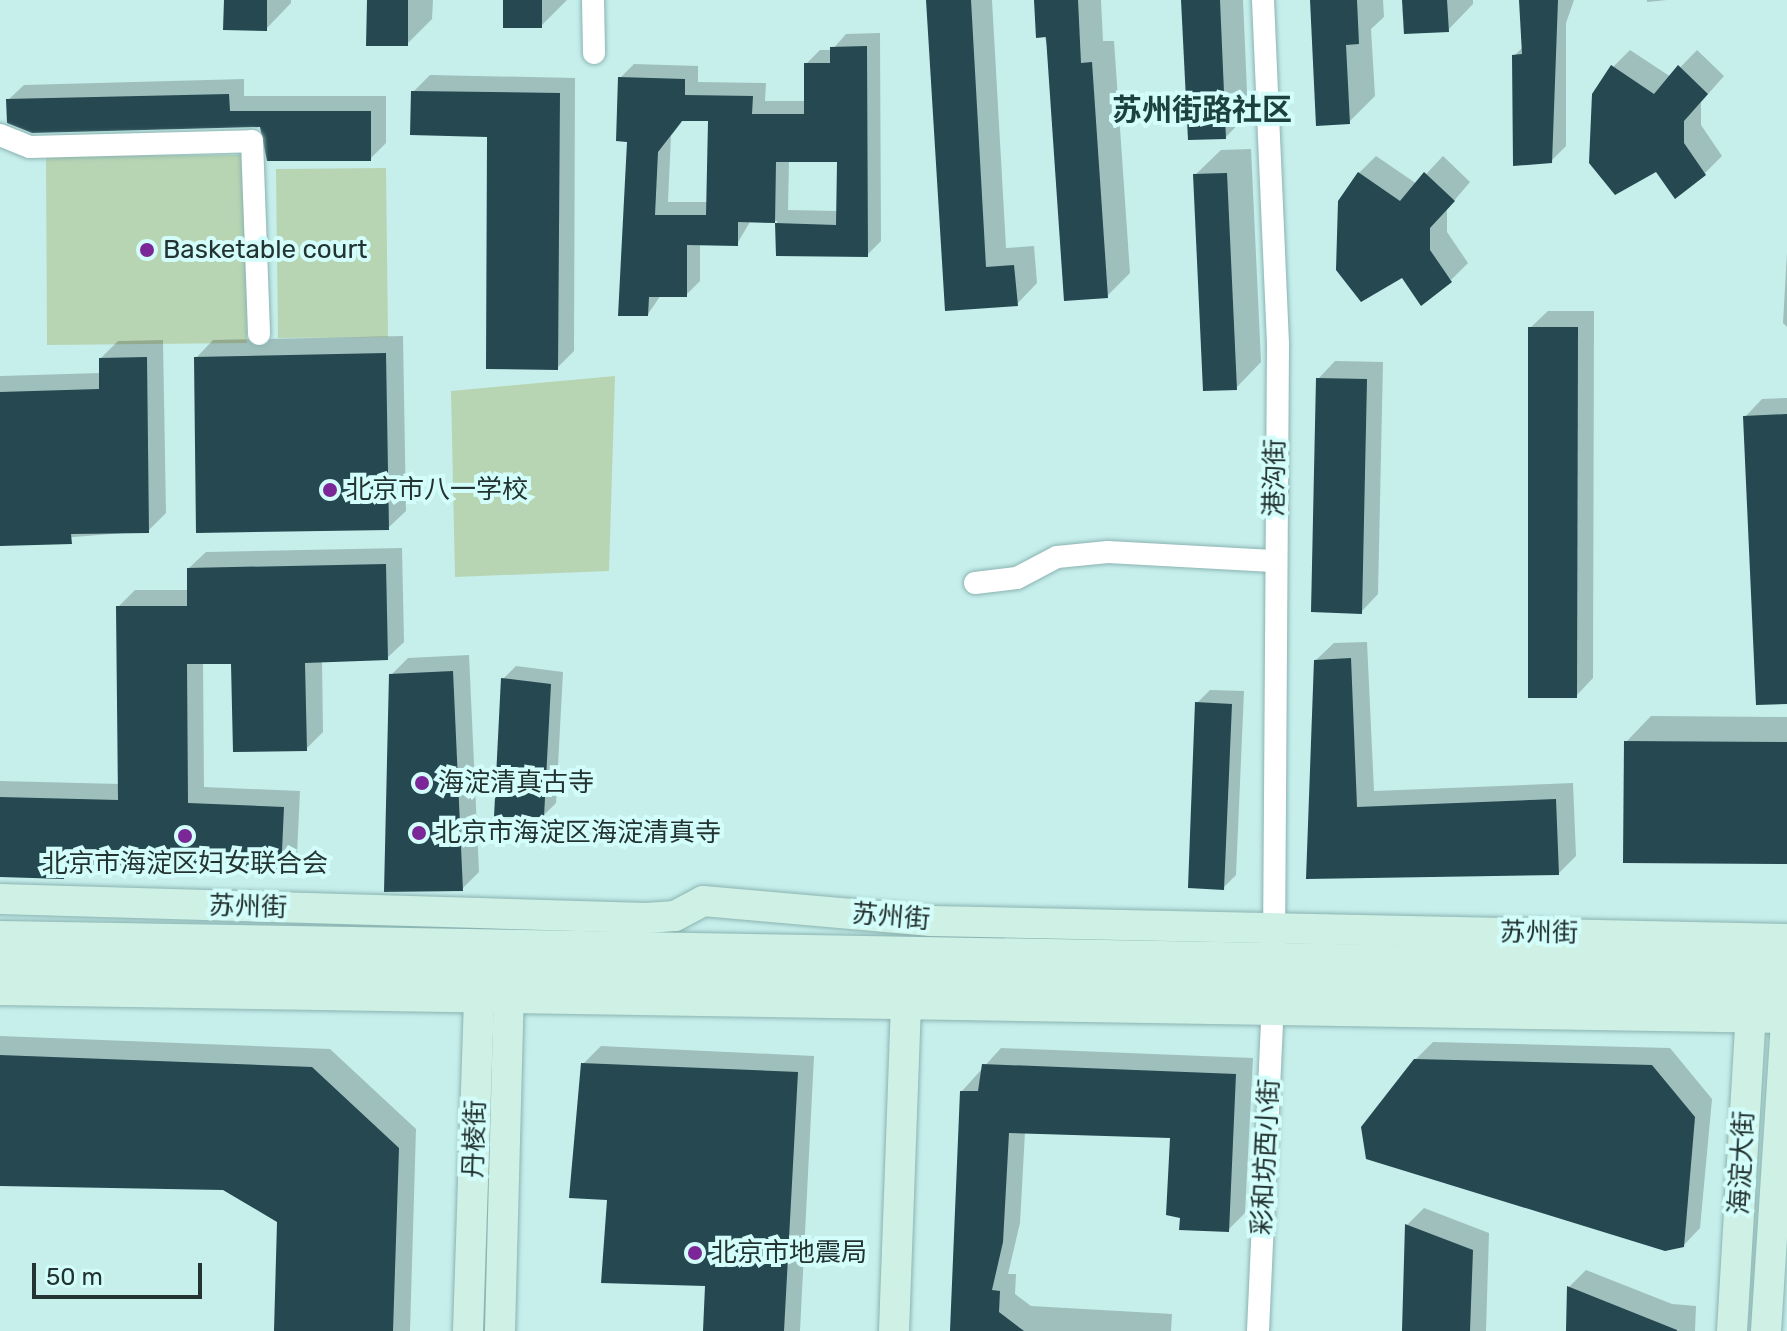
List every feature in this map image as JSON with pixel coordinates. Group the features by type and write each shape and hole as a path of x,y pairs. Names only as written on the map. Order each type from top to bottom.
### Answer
{"main road":[{"name":"苏州街","path":"0,899 646,918 675,916 703,901 931,921 1274,970 1752,993 1787,1018"},
{"name":"苏州街","path":"0,936 906,1005 1274,970 1787,939"},
{"name":"苏州街","path":"0,962 495,973 1274,970 1787,996"},
{"name":"苏州街","path":"1752,993 1787,967"},
{"name":"苏州街","path":"0,990 495,973"},
{"name":"丹棱街","path":"468,1331 495,973"},
{"name":"丹棱街","path":"495,973 500,1331"},
{"name":"海淀大街","path":"1732,1331 1752,993"},
{"path":"894,1331 906,1005"},
{"name":"海淀大街","path":"1766,1331 1787,1009"}],"street":[{"path":"593,0 594,53"},
{"name":"港沟街","path":"1263,0 1278,345 1273,561 1274,970"},
{"path":"0,135 30,147 252,141 259,334"},
{"path":"975,583 1017,578 1057,557 1108,552 1273,561"},
{"name":"彩和坊西小街","path":"1258,1331 1274,970"}],"green space":[{"name":"Basketable court","path":"246,155 247,343 47,345 46,156"},
{"path":"386,168 388,337 278,338 276,169"},
{"path":"615,376 609,571 455,577 451,391"}],"building":[{"path":"224,0 267,0 267,31 223,30"},
{"path":"367,0 408,0 408,46 366,46"},
{"path":"503,0 542,0 542,28 503,28"},
{"path":"926,0 971,0 986,267 1014,265 1018,306 945,311"},
{"path":"1034,0 1078,0 1081,63 1092,62 1108,298 1064,301 1046,37 1036,38"},
{"path":"1181,0 1220,0 1226,139 1188,140"},
{"path":"1310,0 1357,0 1359,44 1346,45 1350,124 1316,126"},
{"path":"1402,0 1447,0 1449,32 1404,34"},
{"path":"1519,0 1558,0 1552,163 1513,166 1512,55 1522,54"},
{"path":"867,46 868,257 776,256 775,223 738,222 738,246 687,245 687,297 649,297 648,316 618,316 627,142 616,141 618,77 685,79 685,95 753,96 752,114 804,114 804,63 830,63 830,47","holes":["682,121 708,121 706,215 655,215 658,152","776,162 837,162 836,225 775,223"]},
{"path":"1611,65 1654,94 1678,65 1708,94 1684,121 1684,143 1706,175 1675,199 1656,172 1615,195 1589,163 1592,94"},
{"path":"411,91 560,93 558,370 486,369 487,137 410,135"},
{"path":"229,94 230,111 371,111 371,161 267,161 260,127 32,133 7,123 6,99"},
{"path":"1358,172 1400,201 1424,172 1455,201 1430,228 1430,250 1452,282 1421,306 1402,278 1361,302 1336,270 1338,201"},
{"path":"1227,173 1237,390 1203,391 1193,174"},
{"path":"1528,327 1578,327 1577,698 1528,698"},
{"path":"386,353 389,530 196,533 194,357"},
{"path":"147,357 149,533 71,534 72,544 0,546 0,392 99,389 99,358"},
{"path":"1316,378 1367,379 1362,614 1311,612"},
{"path":"1787,414 1787,704 1756,705 1743,416"},
{"path":"386,564 388,660 305,663 307,751 233,752 231,664 187,664 188,803 284,807 281,873 64,864 64,879 0,877 0,797 118,800 116,606 187,606 187,568"},
{"path":"1351,658 1357,807 1556,799 1559,875 1306,879 1314,660"},
{"name":"海淀清真古寺","path":"453,671 463,891 384,892 389,674"},
{"path":"501,678 551,684 544,817 494,817"},
{"path":"1195,702 1232,704 1224,890 1188,888"},
{"path":"1624,741 1787,742 1787,864 1623,863"},
{"path":"0,1055 312,1067 399,1148 393,1331 274,1331 277,1222 223,1190 0,1186"},
{"path":"1414,1059 1652,1065 1695,1117 1684,1247 1665,1251 1366,1159 1361,1127"},
{"path":"581,1063 798,1072 784,1331 703,1331 705,1286 601,1283 607,1200 569,1198"},
{"path":"982,1064 1236,1074 1229,1232 1179,1230 1180,1218 1166,1215 1170,1138 1009,1133 1003,1242 992,1290 1000,1291 999,1312 1024,1331 950,1331 960,1091 978,1091"},
{"path":"1405,1224 1473,1250 1470,1331 1402,1331"},
{"path":"1567,1286 1677,1330 1677,1331 1566,1331"}],"place":[{"name":"Basketable court","path":"147,250"},
{"name":"北京市八一学校","path":"330,490"},
{"name":"海淀清真古寺","path":"422,783"},
{"name":"北京市海淀区海淀清真寺","path":"419,833"},
{"name":"北京市海淀区妇女联合会","path":"185,836"},
{"name":"北京市地震局","path":"695,1253"}],"district":[{"name":"苏州街路社区","path":"1202,110"}]}
